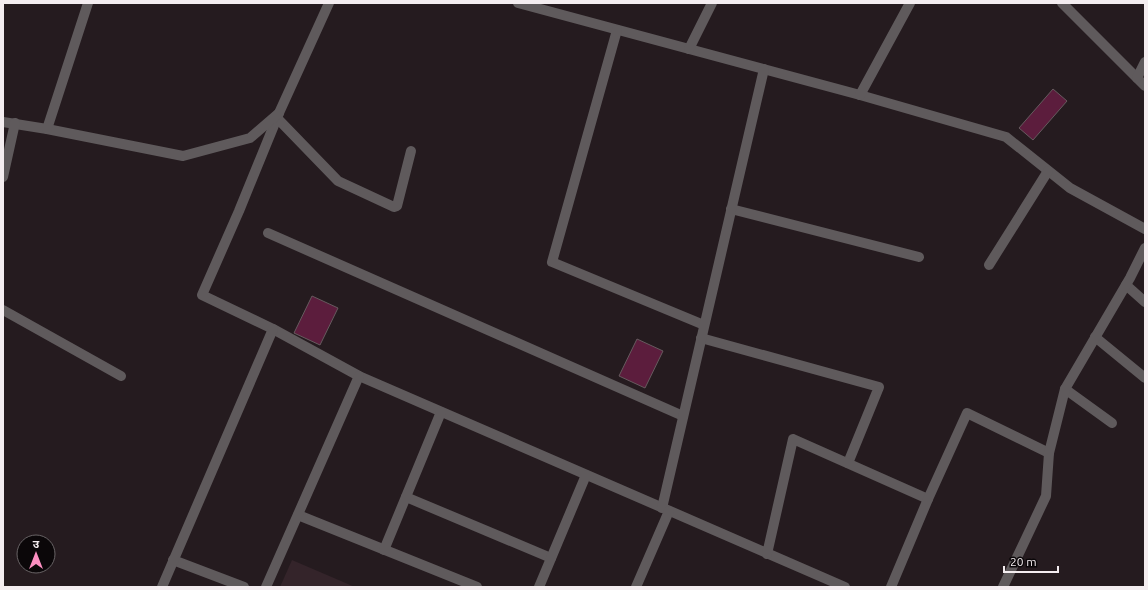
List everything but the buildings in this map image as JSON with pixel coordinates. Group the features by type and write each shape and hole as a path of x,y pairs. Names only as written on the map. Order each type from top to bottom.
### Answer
{"street":[{"path":"47,129 88,3"},
{"path":"328,3 278,116 202,296 273,329 359,376 845,587"},
{"path":"518,3 860,95 1006,137 1070,188 1145,229"},
{"path":"689,49 712,3"},
{"path":"860,95 910,3"},
{"path":"1062,3 1145,86"},
{"path":"617,30 552,262 704,326"},
{"path":"1137,78 1145,62"},
{"path":"636,587 665,509 683,416 764,69"},
{"path":"3,122 47,129 183,156 250,138 278,116"},
{"path":"278,116 338,181 394,207 397,206 411,151"},
{"path":"3,177 15,124"},
{"path":"989,265 1048,171"},
{"path":"731,209 919,257"},
{"path":"268,233 683,416"},
{"path":"1002,587 1046,496 1049,453 1065,389 1126,285 1145,248"},
{"path":"1126,285 1145,302"},
{"path":"3,310 120,376"},
{"path":"162,587 273,329"},
{"path":"1095,336 1145,378"},
{"path":"701,338 878,387 848,463"},
{"path":"266,587 359,376"},
{"path":"1065,389 1112,423"},
{"path":"384,550 442,412"},
{"path":"891,587 928,499 968,413 1049,453"},
{"path":"767,554 793,439 928,499"},
{"path":"539,587 586,475"},
{"path":"406,498 551,558"},
{"path":"298,515 477,587"},
{"path":"174,560 244,587"}],"shaded area":[{"path":"292,560 355,587 280,587"}]}
